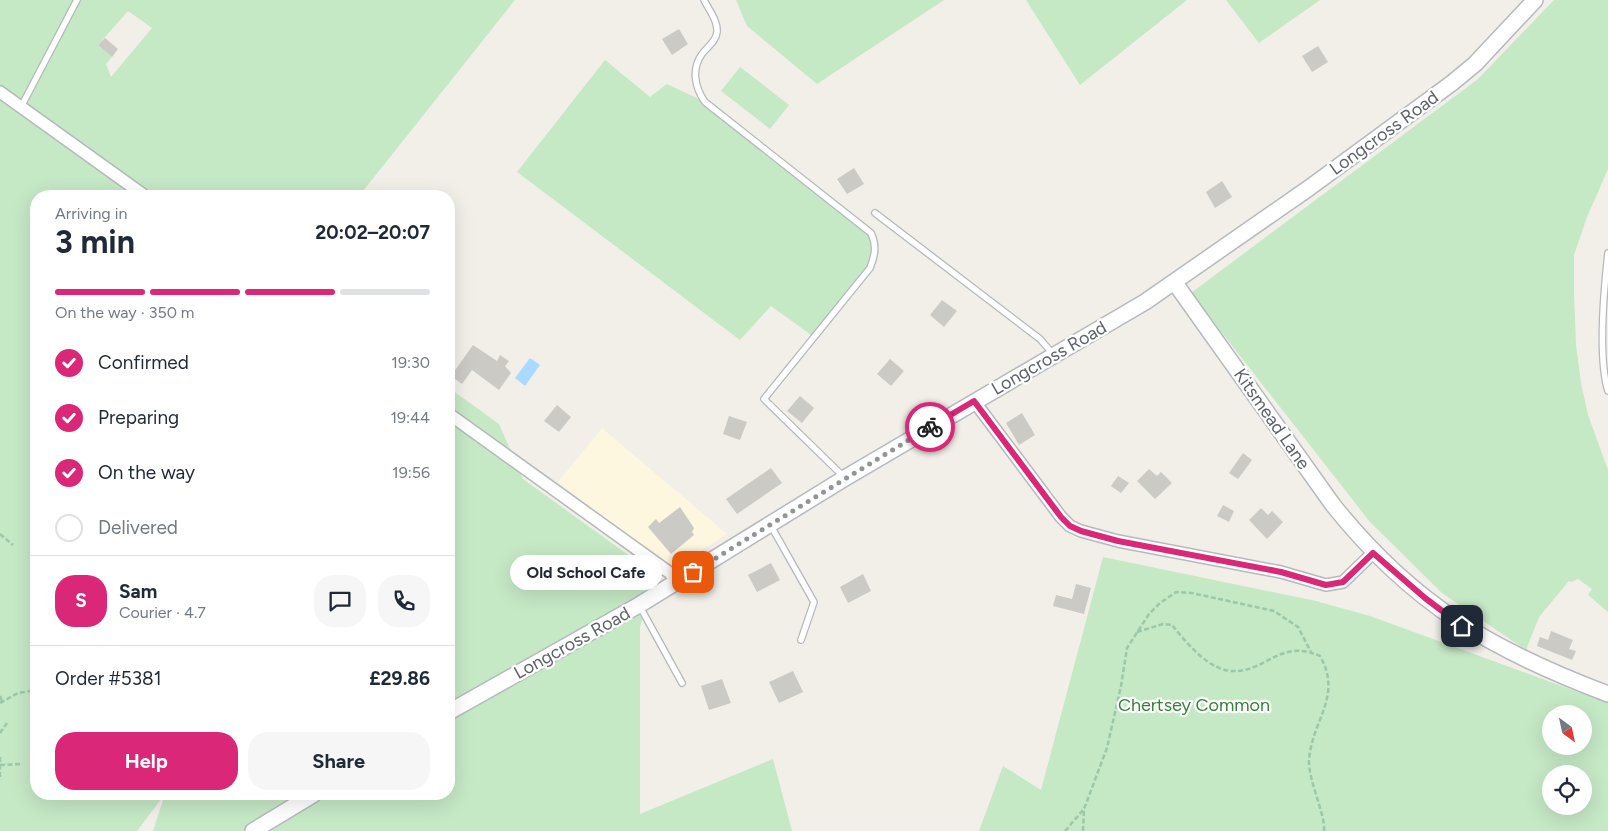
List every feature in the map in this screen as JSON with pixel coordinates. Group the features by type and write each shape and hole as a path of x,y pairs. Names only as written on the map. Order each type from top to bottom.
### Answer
{"main road":[{"name":"Longcross Road","path":"455,709 639,605 845,478 1053,354 1116,320 1175,283 1452,83 1474,64 1533,1"},
{"name":"Kitsmead Lane","path":"1175,283 1333,504 1373,553 1444,614 1488,642 1543,668 1608,694"},
{"path":"253,831 304,800"}],"street":[{"path":"0,92 137,190"},
{"path":"974,401 1061,517 1070,526 1081,531 1118,541 1281,572 1326,585 1343,582 1373,553"},
{"path":"455,418 670,573 677,582"}],"lane":[{"path":"20,107 77,0"},
{"path":"704,0 716,24 717,33 714,40 701,56 695,72 698,92 705,102 871,233 875,243 875,255 870,268 764,399 845,478"},
{"path":"875,213 1040,339 1053,354"},
{"path":"1608,253 1604,324 1608,391"},
{"path":"771,525 814,602 801,640"},
{"path":"639,605 682,683"}],"path":[{"path":"0,534 13,545"},
{"path":"1083,831 1084,809 1107,748 1122,686 1127,648 1136,632 1160,603 1176,592 1192,593 1274,611 1298,627 1311,652"},
{"path":"1136,632 1155,626 1172,625 1200,654 1217,667 1232,671 1250,668 1289,651 1311,652 1320,656 1326,666 1330,681 1329,696 1312,737 1309,762 1324,831"},
{"path":"0,696 1,702 26,690 30,690"},
{"path":"0,734 7,723"},
{"path":"0,757 0,777"},
{"path":"1,765 21,764"},
{"path":"1065,831 1084,809"}],"shaded area":[{"path":"602,428 727,534 671,570 558,482"}],"green space":[{"path":"0,0 515,0 364,190 30,190 30,800 160,800 137,831 0,831","holes":["128,11 152,28 111,77 106,64 112,57 98,45"]},
{"path":"736,0 944,0 817,84 747,26"},
{"path":"1026,0 1187,0 1080,85"},
{"path":"1226,0 1320,0 1259,43"},
{"path":"1554,0 1608,0 1608,169 1587,217 1574,255 1574,293 1576,345 1581,383 1588,415 1608,470 1608,612 1588,595 1592,589 1578,579 1569,581 1539,617 1526,650 1442,593 1370,522 1191,293 1478,79"},
{"path":"605,60 650,97 667,84 705,102 871,233 875,243 870,268 814,337 771,306 740,340 517,172"},
{"path":"740,67 789,105 770,129 721,91"},
{"path":"455,392 499,424 523,479 656,575 640,627 640,814 773,759 792,831 153,831 163,800 455,800"},
{"name":"Chertsey Common","path":"1103,557 1316,601 1370,616 1608,703 1608,831 979,831 1003,766 1041,790"}],"water":[{"path":"530,358 540,365 525,386 515,378"}],"building":[{"path":"679,29 688,44 672,55 662,39"},
{"path":"105,38 118,49 112,57 98,45"},
{"path":"1318,46 1328,62 1312,72 1302,56"},
{"path":"854,168 864,184 847,194 837,179"},
{"path":"1222,181 1232,197 1215,208 1206,192"},
{"path":"942,300 957,311 944,327 930,315"},
{"path":"473,345 497,361 500,355 509,361 505,366 511,373 499,390 472,370 462,384 455,379 455,370"},
{"path":"890,359 904,371 891,386 877,374"},
{"path":"800,396 814,408 802,423 787,411"},
{"path":"557,405 571,417 559,432 544,421"},
{"path":"1022,413 1035,435 1019,445 1006,423"},
{"path":"729,416 747,422 740,440 723,434"},
{"path":"1243,453 1252,460 1238,479 1229,473"},
{"path":"771,468 782,483 737,514 726,499"},
{"path":"1149,469 1157,476 1161,472 1172,483 1155,499 1137,481"},
{"path":"1118,476 1129,483 1121,493 1111,486"},
{"path":"1223,505 1234,511 1229,522 1217,516"},
{"path":"680,507 694,528 692,532 694,535 671,554 648,527 656,519 659,523"},
{"path":"1261,508 1268,515 1272,511 1283,522 1267,539 1249,520"},
{"path":"771,563 780,580 757,592 748,575"},
{"path":"863,574 871,591 848,603 840,587"},
{"path":"1076,584 1091,588 1084,614 1053,606 1056,595 1072,599"},
{"path":"1551,631 1573,640 1569,649 1576,651 1572,660 1537,646 1540,637 1548,640"},
{"path":"793,671 803,692 779,703 769,682"},
{"path":"722,679 731,703 709,710 701,686"}],"way so far":[{"path":"693,572 930,427"}],"place":[{"name":"Old School Cafe","path":"693,572"}],"route":[{"path":"930,427 974,401 1048,502 1070,526 1081,531 1118,541 1281,572 1326,585 1343,582 1364,564 1373,553 1444,614 1462,626"}]}
